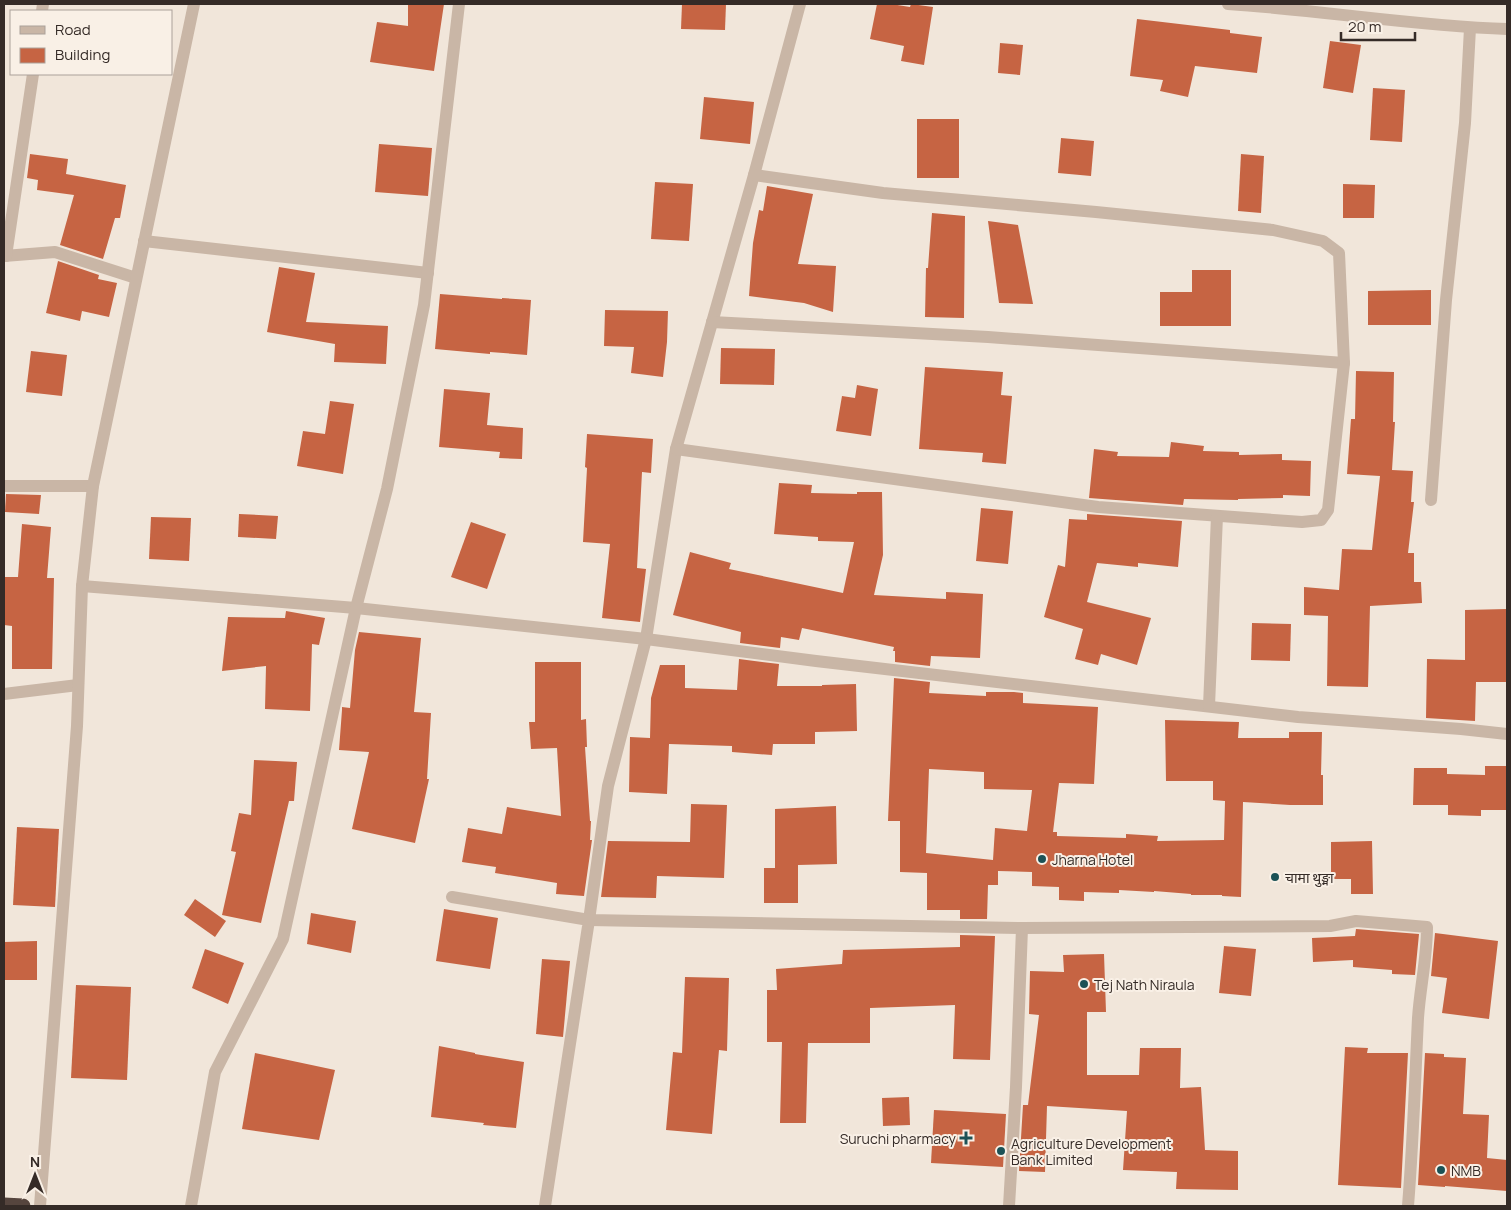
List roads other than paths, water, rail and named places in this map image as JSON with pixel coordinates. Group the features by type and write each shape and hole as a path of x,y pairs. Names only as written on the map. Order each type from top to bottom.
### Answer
{"highway":[{"path":"4,1205 23,1206"}],"street":[{"path":"40,1206 77,726 82,586 93,486 194,4"},
{"path":"191,1206 215,1072 283,939 356,608 387,489 424,305 459,4"},
{"path":"545,1206 608,786 646,639 676,450 800,4"},
{"path":"1228,4 1292,8 1470,28 1507,29"},
{"path":"1432,500 1446,300 1465,123 1470,28"},
{"path":"33,75 5,256 55,252 136,278"},
{"path":"676,450 1098,507 1302,522 1321,520 1328,510 1344,363 1339,253 1323,241 1273,230 884,193 754,175"},
{"path":"144,241 428,273"},
{"path":"712,322 988,337 1344,363"},
{"path":"4,486 93,486"},
{"path":"1209,706 1217,516"},
{"path":"82,586 356,608 646,639 816,662 1298,717 1507,734"},
{"path":"4,694 78,685"},
{"path":"452,896 589,920 1022,928 1330,926 1356,921 1427,927 1427,950 1418,1016 1417,1066 1408,1206"},
{"path":"1009,1206 1022,928"}],"place":[{"name":"Jharna Hotel","path":"1042,859"},
{"name":"चामा थुङ्मा","path":"1275,877"},
{"name":"Tej Nath Niraula","path":"1084,984"},
{"name":"Suruchi pharmacy","path":"966,1138"},
{"name":"Agriculture Development Bank Limited","path":"1001,1151"},
{"name":"NMB","path":"1441,1170"}]}
